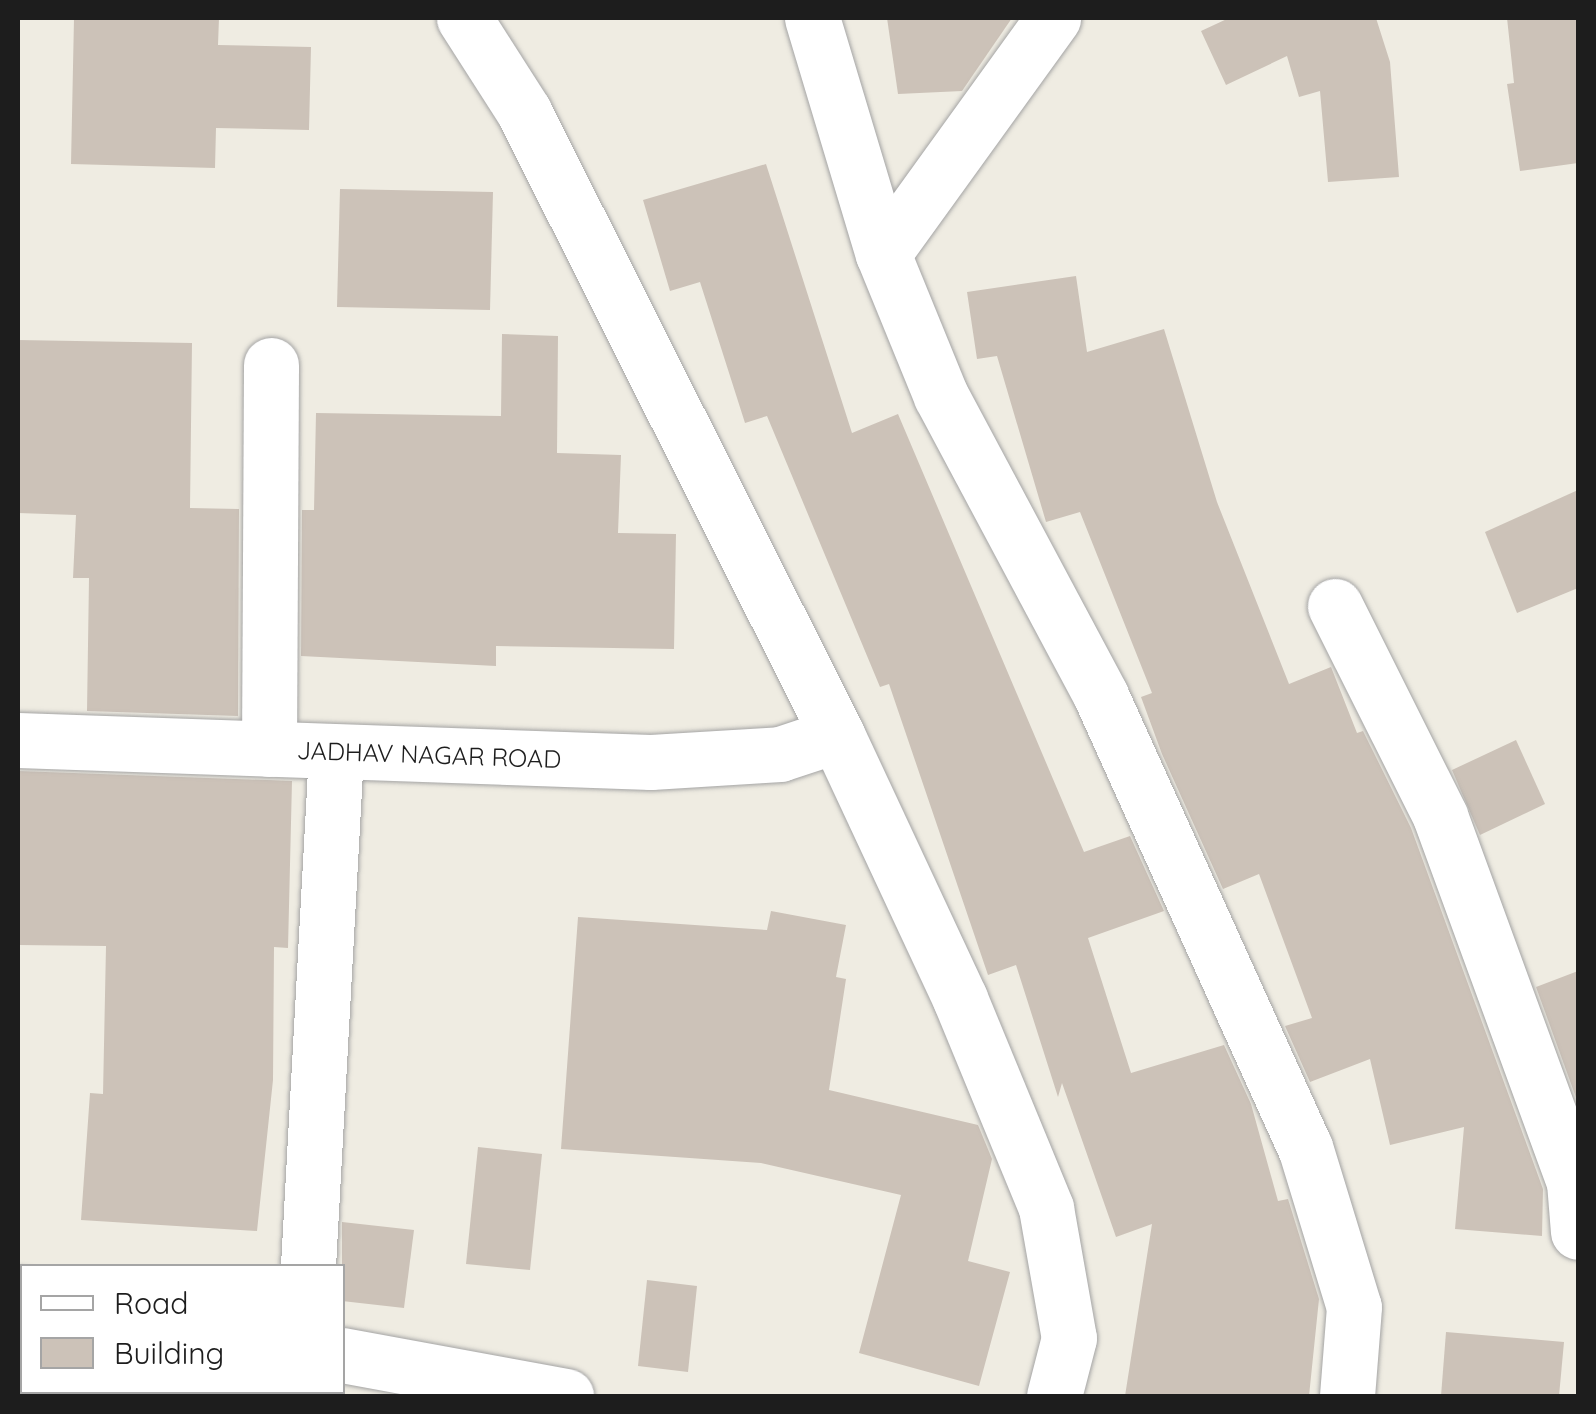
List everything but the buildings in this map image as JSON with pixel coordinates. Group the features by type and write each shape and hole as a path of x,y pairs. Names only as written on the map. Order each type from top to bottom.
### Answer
{"street":[{"path":"464,18 524,112 837,736 960,999 1046,1208 1069,1338 1054,1396"},
{"path":"812,18 882,254 940,396 1101,696 1304,1147 1354,1307 1347,1396"},
{"path":"882,254 1052,18"},
{"path":"269,749 272,365"},
{"path":"1335,606 1440,816 1574,1182 1578,1232"},
{"name":"JADHAV NAGAR ROAD","path":"18,740 652,762 780,754 837,736"},
{"path":"308,1264 336,752"},
{"path":"345,1356 566,1396"}]}
